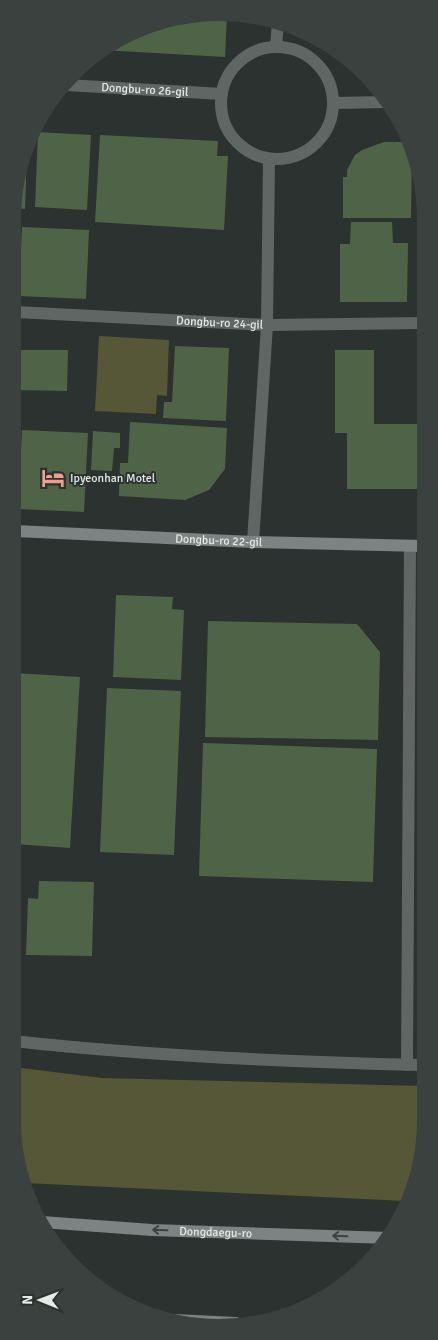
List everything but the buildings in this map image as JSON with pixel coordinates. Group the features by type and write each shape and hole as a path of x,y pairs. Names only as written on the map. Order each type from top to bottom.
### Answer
{"main road":[{"name":"Dongbu-ro 22-gil","path":"21,531 253,542 417,546"},
{"name":"Dongdaegu-ro","path":"50,1223 152,1230 378,1238"}],"street":[{"path":"276,47 277,30"},
{"path":"276,47 293,49 308,57 321,68 330,82 334,103 332,116 326,131 316,144 302,154 286,159 269,159 252,154 238,144 228,129 222,112 222,94 228,76 240,61 257,51 276,47"},
{"name":"Dongbu-ro 26-gil","path":"72,86 222,94"},
{"path":"334,103 378,102"},
{"path":"253,542 267,325 269,159"},
{"name":"Dongbu-ro 24-gil","path":"21,312 267,325 417,323"},
{"path":"407,1065 417,546"},
{"path":"21,1042 71,1048 314,1063 417,1065"}],"green space":[{"path":"99,336 169,340 167,396 157,395 156,414 95,411"},
{"path":"21,1068 102,1078 417,1086 415,1147 410,1172 400,1201 31,1183 23,1147"}],"place":[{"name":"Ipyeonhan Motel","path":"53,478"}]}
